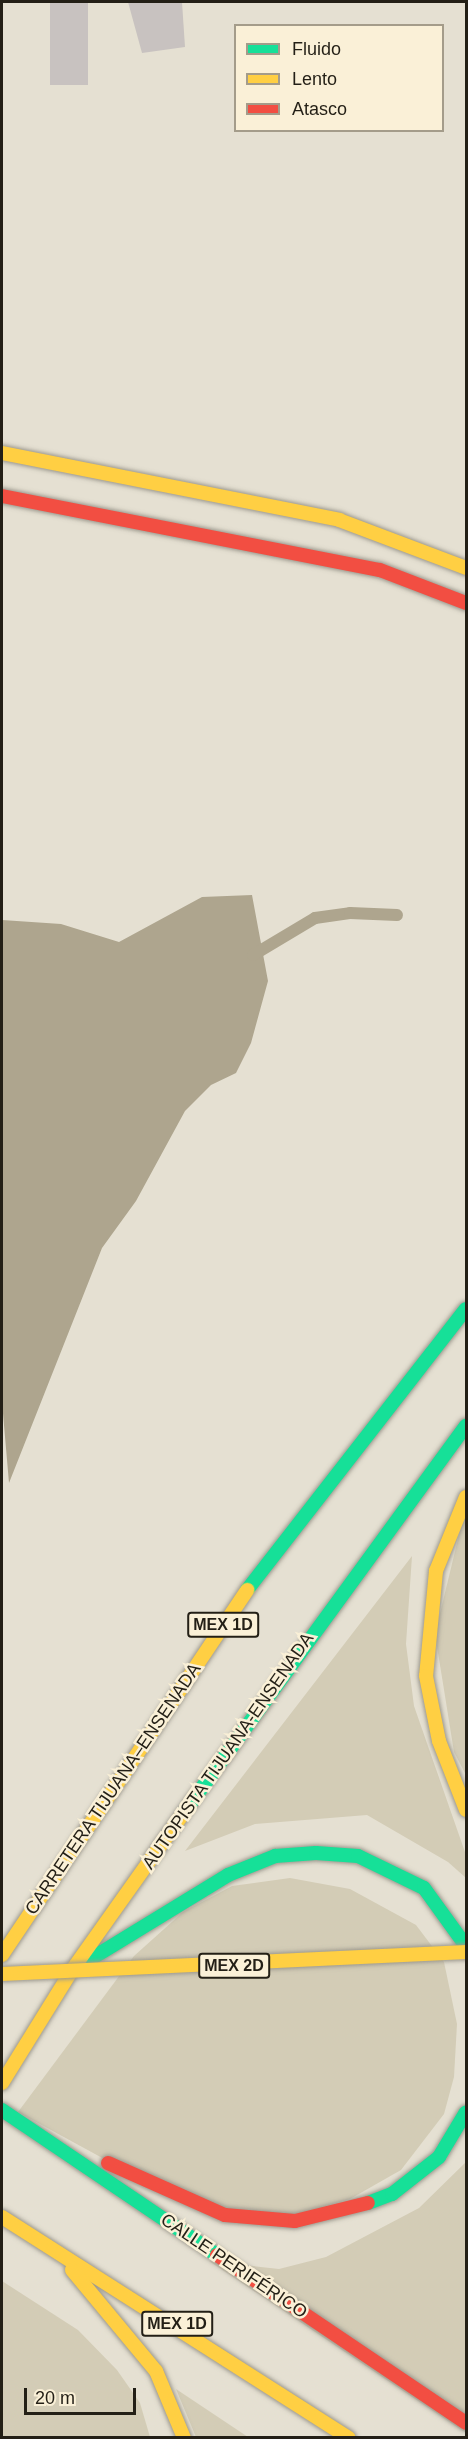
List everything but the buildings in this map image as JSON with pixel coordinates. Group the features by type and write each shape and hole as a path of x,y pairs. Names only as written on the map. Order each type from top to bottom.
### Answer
{"highway":[{"path":"2,453 339,520 466,568"},
{"path":"2,496 380,570 466,603"},
{"name":"CARRETERA TIJUANA–ENSENADA","path":"2,1955 254,1580 466,1310"},
{"name":"AUTOPISTA TIJUANA-ENSENADA","path":"2,2083 72,1971 317,1625 466,1426"},
{"path":"466,1497 436,1571 426,1676 439,1741 466,1810"},
{"path":"72,1971 228,1875 276,1856 316,1852 358,1857 424,1888 466,1946"},
{"name":"MEX 2D","path":"2,1974 466,1952"},
{"name":"CALLE PERIFÉRICO","path":"2,2110 466,2423"},
{"path":"30,2128 225,2215 295,2221 348,2211 392,2194 439,2157 466,2112"},
{"name":"MEX 1D","path":"2,2217 349,2438"},
{"path":"56,2250 156,2371 184,2438"}],"shaded area":[{"path":"252,895 268,981 251,1043 236,1073 211,1085 185,1111 136,1201 102,1248 9,1483 2,1402 2,920 61,924 119,942 202,897"},
{"path":"466,1506 466,1775 454,1752 435,1634"},
{"path":"412,1556 406,1644 414,1706 466,1855 466,1878 448,1862 367,1815 255,1824 185,1851"},
{"path":"290,1878 350,1889 416,1925 444,1962 457,2024 454,2077 444,2114 401,2170 350,2199 287,2217 194,2208 18,2112 134,1956 183,1912 232,1886"},
{"path":"466,2162 466,2433 209,2261 279,2269 326,2257 419,2208"},
{"path":"2,2281 78,2330 117,2370 140,2403 150,2437 2,2437"},
{"path":"176,2389 248,2437 196,2437"}],"waterway":[{"path":"253,955 315,918 350,913 397,915"}],"traffic: fast":[{"path":"247,1590 466,1309"},
{"path":"182,1815 466,1426"},
{"path":"89,1960 228,1875 275,1856 316,1853 358,1856 424,1888 466,1946"},
{"path":"2,2110 217,2255"},
{"path":"368,2203 392,2194 439,2157 466,2112"}],"traffic: slow":[{"path":"2,453 339,520 466,568"},
{"path":"466,1497 436,1571 426,1676 439,1741 466,1810"},
{"path":"2,1955 247,1590"},
{"path":"2,2083 72,1970 182,1815"},
{"path":"2,1974 466,1952"},
{"path":"2,2217 349,2438"},
{"path":"72,2270 156,2371 184,2438"}],"traffic: jam":[{"path":"2,496 380,570 466,603"},
{"path":"108,2163 225,2215 295,2221 368,2203"},
{"path":"217,2255 466,2423"}]}
